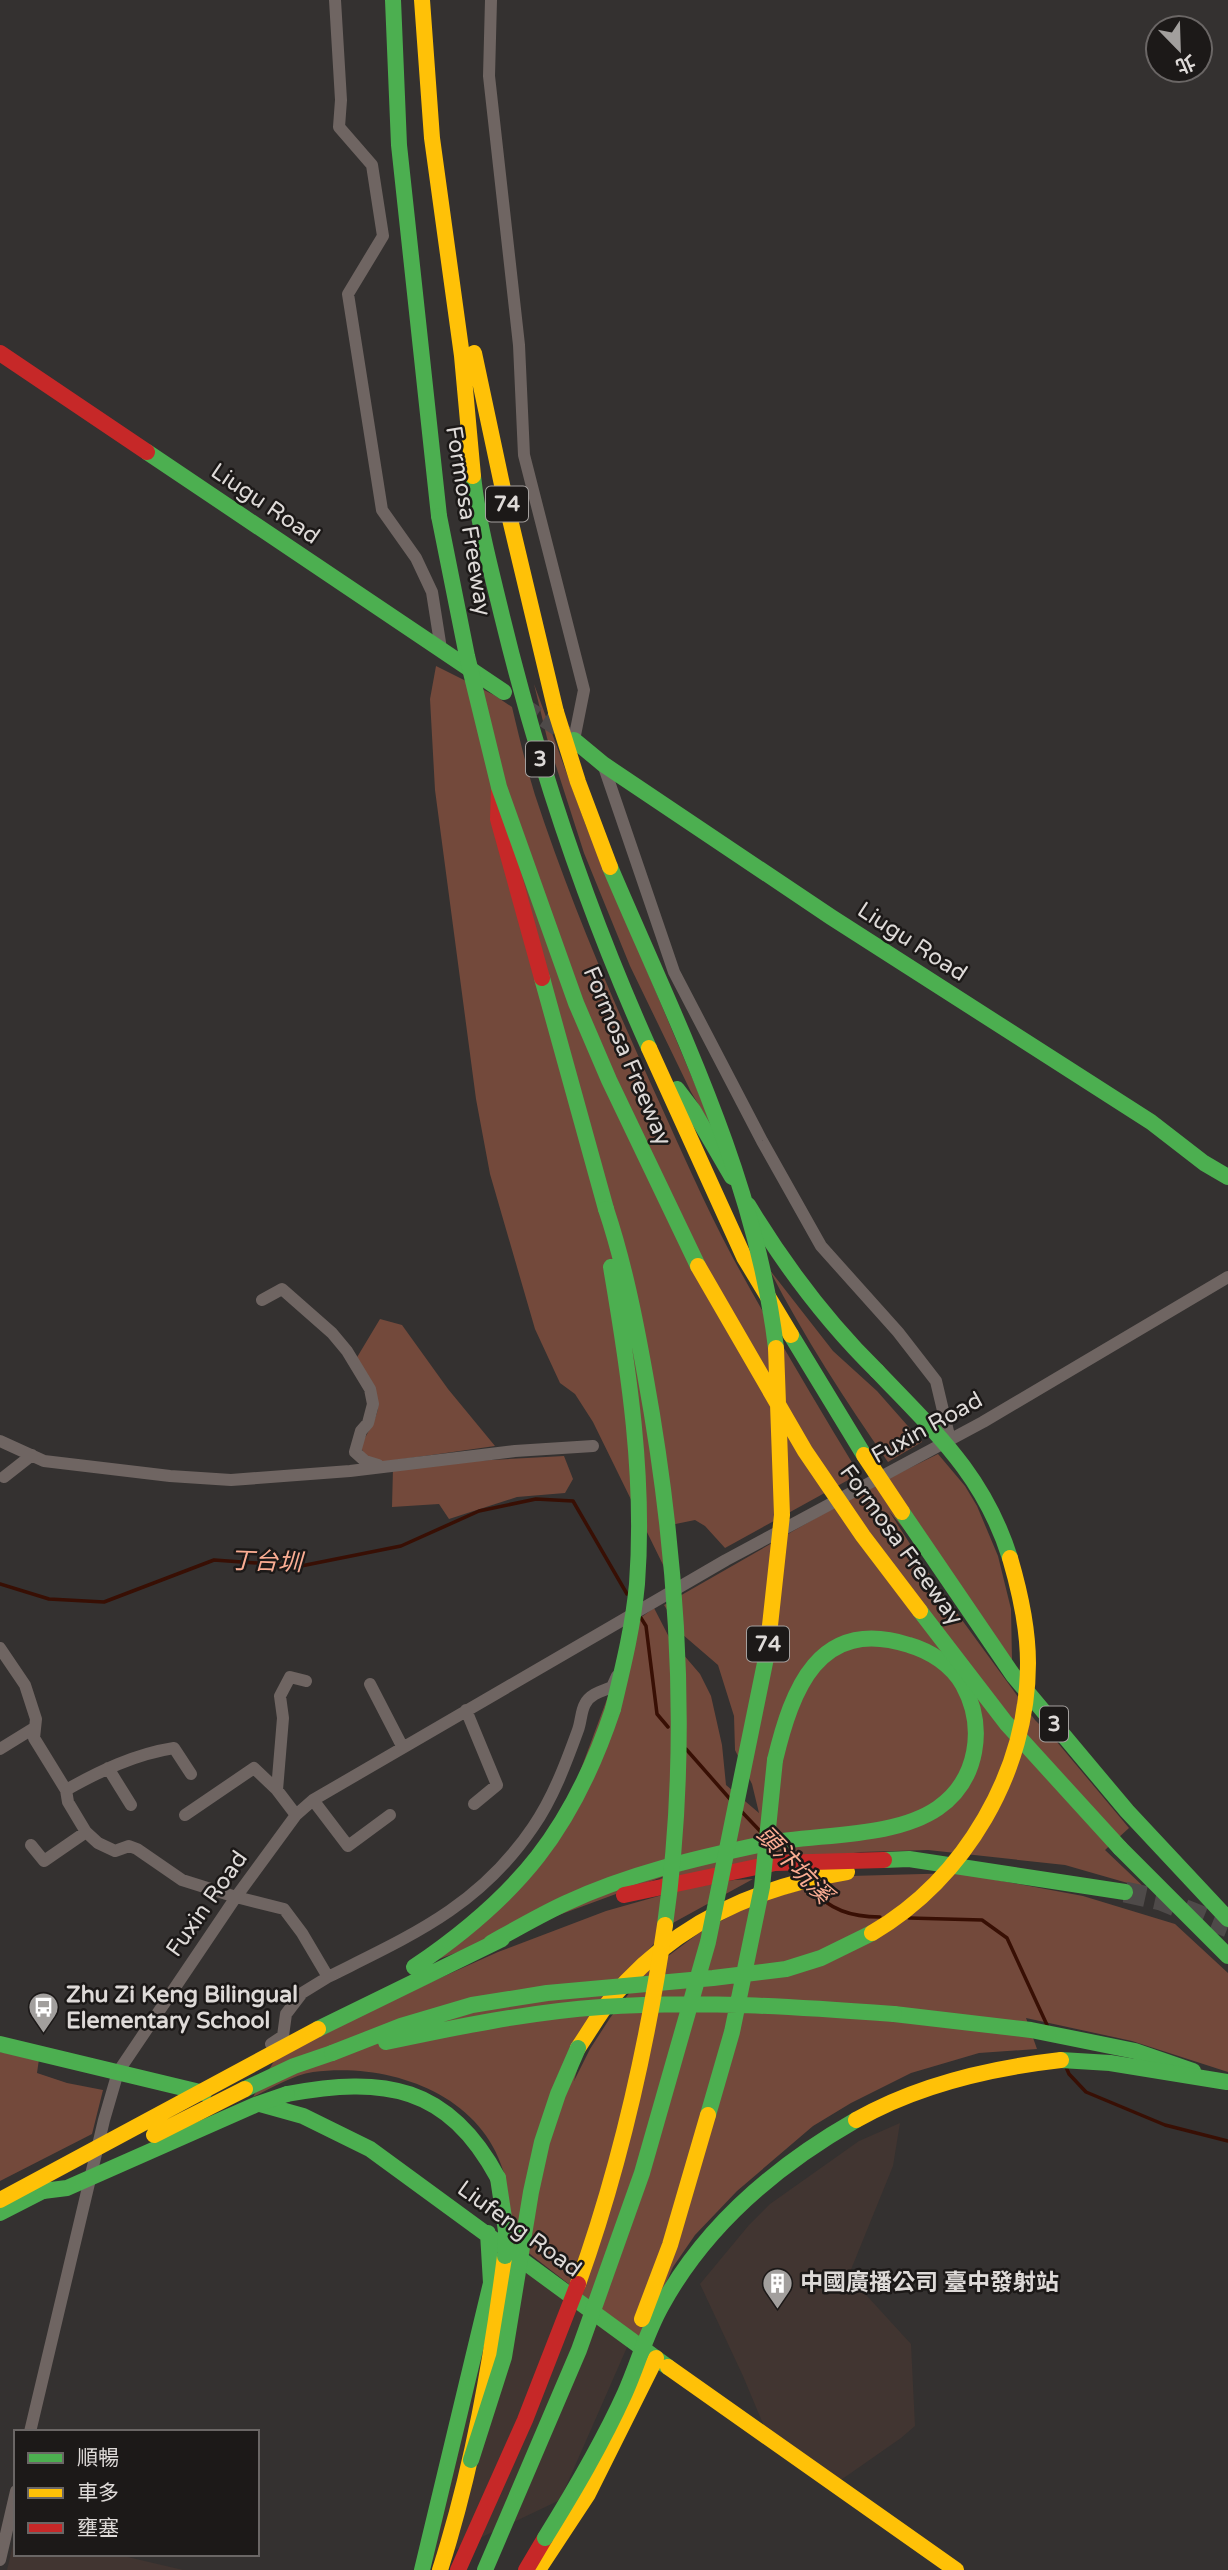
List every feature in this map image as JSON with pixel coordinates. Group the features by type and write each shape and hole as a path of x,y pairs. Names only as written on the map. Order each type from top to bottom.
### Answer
{"main road":[{"name":"Formosa Freeway","path":"393,0 398,145 439,516 467,656 499,787 576,1003 603,1067 704,1279 804,1451 863,1536 1006,1723 1120,1848 1228,1956"},
{"name":"Formosa Freeway","path":"422,0 432,138 462,356 476,505 513,660 545,775 621,985 744,1257 863,1455 1013,1675 1153,1840 1228,1919"},
{"name":"74","path":"454,298 471,337 504,495 556,712 578,782 602,846 724,1137 749,1217 776,1349 782,1515 764,1675 708,1942 689,2012 642,2173 579,2350 485,2570"},
{"name":"Liugu Road","path":"0,353 504,692"},
{"name":"Liugu Road","path":"574,740 603,764 831,917 1151,1122 1204,1163 1228,1177"},
{"path":"458,2570 537,2392 581,2277 617,2165 650,2015 671,1870 675,1832 679,1673 675,1579 659,1444 634,1309 621,1252 606,1209 498,820 499,787"},
{"path":"0,2213 294,2066 408,2022 486,2002 622,1986 716,1979 799,1965 849,1946 890,1924 926,1895 958,1860 992,1810 1014,1754 1025,1710 1029,1669 1024,1607 1003,1534 985,1497 947,1447 877,1371 841,1338 779,1259 693,1110 655,1061"},
{"path":"318,2029 439,1952 483,1917 522,1877 551,1839 581,1791 614,1709 631,1630 638,1531 627,1363 605,1235 606,1209"},
{"path":"0,2200 318,2029 491,1943 547,1912 663,1869 770,1843 891,1826 927,1814 952,1798 967,1775 974,1758 977,1724 964,1686 953,1671 920,1649 897,1639 863,1639 830,1651 811,1669 798,1687 775,1760 762,1887 732,2032 670,2245 594,2438 545,2538"},
{"path":"491,1943 583,1907 634,1892 788,1863 909,1859 1125,1892"},
{"path":"471,2460 494,2395 507,2343 542,2140 578,2048 611,1998 643,1964 701,1921 727,1906 774,1888 829,1874 893,1866 976,1868"},
{"path":"332,2053 496,2019 598,2007 776,2005 894,2014 1031,2030 1135,2052 1228,2082"},
{"name":"Liufeng Road","path":"0,2044 192,2090 282,2108 328,2127 370,2149 656,2358 956,2570"},
{"path":"526,2570 578,2485 624,2396 662,2304 684,2271 710,2237 751,2194 817,2142 875,2109 916,2092 956,2078 1012,2066 1067,2060 1098,2062 1151,2068 1203,2080 1228,2082"},
{"path":"43,2191 67,2188 255,2105 310,2090 355,2085 377,2087 426,2101 461,2123 478,2141 498,2178 506,2231 501,2287 471,2460 451,2539 440,2570"},
{"path":"422,2570 491,2283 488,2233"},
{"path":"538,2570 588,2494 656,2358"}],"street":[{"path":"335,0 341,100 339,127 372,165 383,236 348,294 382,510 416,558 432,592 441,649"},
{"path":"491,0 489,76 519,345 524,455 584,690 574,740"},
{"path":"603,764 681,984 762,1142 821,1247 898,1332 936,1381 950,1440"},
{"name":"Fuxin Road","path":"30,2430 104,2120 118,2072 236,1897 296,1815 313,1800 402,1746 726,1560 950,1440 1228,1277"},
{"path":"261,1300 282,1289 332,1333 347,1351 370,1389 373,1404 355,1452 365,1461 380,1466"},
{"path":"0,1441 44,1461 170,1476 230,1480 284,1477 515,1451 593,1446"},
{"path":"4,1477 32,1455"},
{"path":"192,2090 283,2036 286,2014 302,1993 328,1977 424,1930 494,1877 534,1827 555,1787 580,1726 585,1704 595,1694 612,1687 620,1670 633,1615"},
{"path":"0,1648 25,1685 36,1719 34,1738 66,1790 68,1802 86,1832 97,1843 115,1851 129,1846 137,1849 182,1880 284,1909 328,1977"},
{"path":"277,1790 283,1718 280,1696 290,1677 306,1681"},
{"path":"370,1684 402,1746"},
{"path":"466,1710 497,1786 474,1804"},
{"path":"0,1749 34,1728"},
{"path":"66,1790 108,1768 174,1748 191,1774"},
{"path":"108,1768 131,1805"},
{"path":"185,1815 254,1768 277,1790 296,1815"},
{"path":"313,1800 348,1846 390,1815"},
{"path":"31,1845 44,1861 86,1832"},
{"path":"0,2560 14,2500"}],"shaded area":[{"path":"436,666 512,707 535,795 562,872 639,1058 733,1258 859,1474 725,1548 705,1526 695,1520 661,1527 668,1575 593,1422 575,1394 560,1383 535,1329 490,1174 476,1099 435,790 430,699"},
{"path":"534,684 586,826 715,1132 691,1092 630,966 584,853 547,738"},
{"path":"769,1269 833,1351 877,1391 922,1442 888,1462 826,1368"},
{"path":"380,1319 402,1325 448,1389 495,1446 382,1462 366,1457 360,1446 375,1419 378,1402 356,1359"},
{"path":"938,1454 965,1486 977,1506 998,1556 1011,1609 1012,1660 889,1511 935,1583 1035,1720 1057,1742 1129,1828 1105,1850 1145,1888 1065,1865 928,1850 861,1852 659,1879 782,1833 439,1959 552,1847 636,1621 654,1608 670,1639 700,1674 711,1696 722,1745 726,1785 759,1813 752,1784 735,1750 734,1716 718,1665 682,1634 664,1605 863,1491"},
{"path":"564,1456 573,1479 565,1493 517,1497 449,1519 439,1504 392,1507 393,1468 434,1463"},
{"path":"959,1873 1083,1896 1175,1924 1228,1973 1228,2072 1132,2041 1026,2018 1037,2049 979,2053 911,2073 851,2103 813,2126 737,2191 695,2235 673,2267 641,2340 530,2254 512,2245 503,2170 491,2143 474,2120 452,2102 427,2088 399,2078 371,2072 341,2070 305,2074 253,2097 287,2039 411,1991 498,1952 606,1911 680,1890 753,1879 671,1924 593,2014 574,2081 610,2018 644,1974 699,1933 754,1903 850,1876"},
{"path":"0,2052 39,2059 37,2073 67,2083 103,2090 92,2134 0,2181"},
{"path":"900,2123 893,2166 850,2272 857,2285 911,2344 915,2426 838,2482 766,2431 700,2284 770,2204 859,2141"},
{"path":"494,2249 628,2345 560,2500 425,2564"},
{"path":"14,2540 14,2556 124,2556 183,2570 7,2570"}],"waterway":[{"name":"丁台圳","path":"0,1584 49,1599 104,1602 214,1560 301,1566 401,1546 479,1511 536,1499 573,1501 627,1594"},
{"name":"頭汴坑溪","path":"641,1618 646,1626 657,1714 668,1727"},
{"name":"頭汴坑溪","path":"686,1749 730,1799"},
{"name":"頭汴坑溪","path":"742,1812 761,1832"},
{"name":"頭汴坑溪","path":"810,1888 825,1902 842,1911 860,1916 880,1917"},
{"name":"頭汴坑溪","path":"909,1918 982,1920 1007,1938 1047,2025"},
{"name":"頭汴坑溪","path":"1066,2067 1086,2092 1165,2125 1228,2141"}],"tunnel":[{"path":"524,706 566,734"},
{"path":"1125,1892 1161,1900 1228,1927"}],"traffic: fast":[{"path":"393,0 399,145 439,516"},
{"path":"147,452 504,692"},
{"path":"473,476 481,529 531,727 585,890 649,1048"},
{"path":"439,516 467,656 499,787 576,1003 609,1080 698,1266"},
{"path":"574,740 603,764 831,917 1151,1122 1204,1163 1228,1177"},
{"path":"610,867 686,1043 732,1162 766,1285 776,1348"},
{"path":"542,978 606,1209"},
{"path":"677,1089 693,1110 732,1177"},
{"path":"748,1205 807,1292 877,1371"},
{"path":"606,1209 628,1291 645,1374 666,1511 673,1580 679,1718 673,1856 665,1925"},
{"path":"611,1267 634,1425 639,1504 635,1600 613,1709"},
{"path":"791,1335 864,1455"},
{"path":"877,1371 938,1435 972,1478 999,1529 1010,1558"},
{"path":"902,1512 1013,1675 1127,1811 1228,1919"},
{"path":"920,1611 1006,1723 1120,1848"},
{"path":"491,1943 566,1903 663,1868 763,1844 854,1834 920,1818 952,1796 970,1768 976,1735 970,1701 953,1671 925,1651 878,1639 852,1641 831,1650 814,1665 801,1685 790,1708 775,1760"},
{"path":"485,2570 579,2350 642,2173 708,1942 767,1653"},
{"path":"414,1967 484,1914 513,1886 538,1856 580,1790 613,1709"},
{"path":"708,2115 732,2032 762,1887 775,1760"},
{"path":"1120,1848 1228,1956"},
{"path":"884,1860 909,1859 1125,1892"},
{"path":"332,2053 401,2026 472,2005 547,1993 786,1969 821,1958 872,1933"},
{"path":"318,2029 502,1939"},
{"path":"386,2042 520,2016 601,2007 711,2004 894,2014"},
{"path":"894,2014 1031,2030 1135,2051 1193,2071"},
{"path":"0,2044 204,2093"},
{"path":"471,2460 504,2357 531,2192 542,2142 558,2094 578,2048"},
{"path":"245,2089 294,2066 332,2053"},
{"path":"1061,2060 1110,2063 1227,2082"},
{"path":"287,2094 354,2086 383,2088 410,2094 435,2106 458,2123 479,2147 498,2178"},
{"path":"43,2191 67,2188 255,2105 287,2094"},
{"path":"260,2104 303,2116 370,2149 668,2367"},
{"path":"545,2538 607,2431 662,2305 700,2249 722,2223 772,2177 799,2156 856,2120"},
{"path":"498,2178 506,2231 505,2256"},
{"path":"0,2213 43,2191"},
{"path":"422,2570 491,2283 488,2233"}],"traffic: slow":[{"path":"422,0 432,138 462,356 473,476"},
{"path":"474,353 504,494 556,712"},
{"path":"556,712 578,782 610,867"},
{"path":"649,1048 744,1257 791,1335"},
{"path":"698,1266 805,1451 863,1536 920,1611"},
{"path":"767,1653 782,1515 776,1348"},
{"path":"864,1455 902,1512"},
{"path":"872,1933 905,1910 936,1883 962,1852 985,1818 1003,1782 1017,1743 1025,1703 1028,1663 1023,1610 1010,1558"},
{"path":"578,2048 607,2005 635,1973 688,1930 748,1899 780,1888 847,1872"},
{"path":"578,2284 607,2196 641,2061 665,1925"},
{"path":"0,2200 318,2029"},
{"path":"856,2120 930,2087 982,2073 1061,2060"},
{"path":"154,2135 245,2089"},
{"path":"642,2319 670,2245 708,2115"},
{"path":"440,2570 462,2493 480,2414 505,2256"},
{"path":"538,2570 588,2494 656,2358"},
{"path":"668,2367 956,2570"}],"traffic: jam":[{"path":"0,353 147,452"},
{"path":"499,789 498,819 542,978"},
{"path":"624,1895 775,1863 884,1860"},
{"path":"458,2570 525,2420 578,2284"},
{"path":"526,2570 545,2538"}],"place":[{"name":"Zhu Zi Keng Bilingual Elementary School","path":"43,2035"},
{"name":"中國廣播公司 臺中發射站","path":"777,2310"}]}
